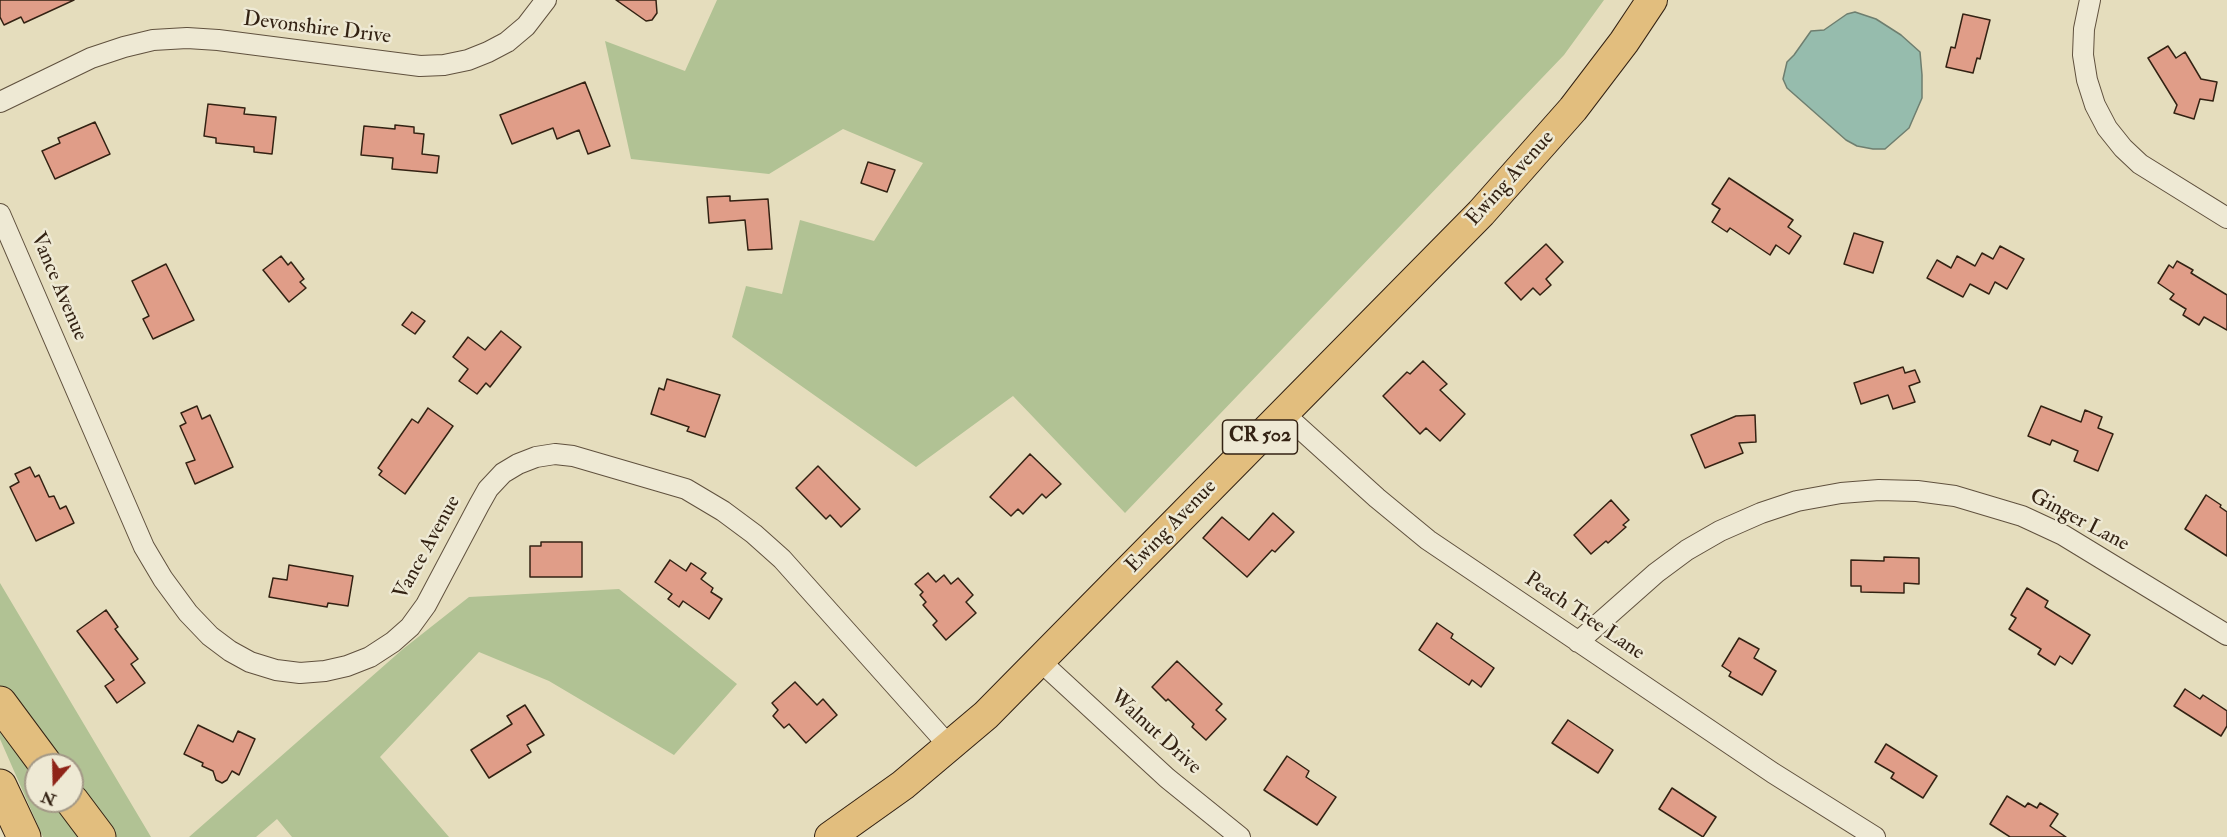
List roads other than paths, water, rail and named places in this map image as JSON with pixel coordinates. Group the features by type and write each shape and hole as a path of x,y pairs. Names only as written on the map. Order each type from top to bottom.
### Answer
{"highway":[{"path":"0,703 37,753"},
{"path":"0,786 24,837"},
{"path":"81,813 99,837"}],"main road":[{"name":"Ewing Avenue","path":"830,837 903,785 986,715 1481,213 1573,109 1624,42 1652,0"}],"street":[{"name":"Devonshire Drive","path":"0,102 91,58 153,40 188,38 218,40 420,66 444,65 468,60 507,42 526,26 546,0"},
{"path":"2090,0 2084,29 2083,55 2086,80 2107,128 2140,164 2227,218"},
{"name":"Vance Avenue","path":"0,214 144,547 163,579 188,613 210,636 249,662 276,670 300,673 347,666 370,657 401,635 426,605 488,489 503,473 536,457 555,454 573,456 686,489 723,511 754,534 782,560 950,747"},
{"name":"Peach Tree Lane","path":"1283,413 1377,498 1428,540 1773,773 1875,837"},
{"name":"Ginger Lane","path":"1578,642 1656,573 1687,550 1720,531 1761,513 1797,501 1841,493 1879,490 1917,491 1955,496 2022,516 2063,535 2227,635"},
{"name":"Walnut Drive","path":"1040,661 1167,777 1240,837"}]}
